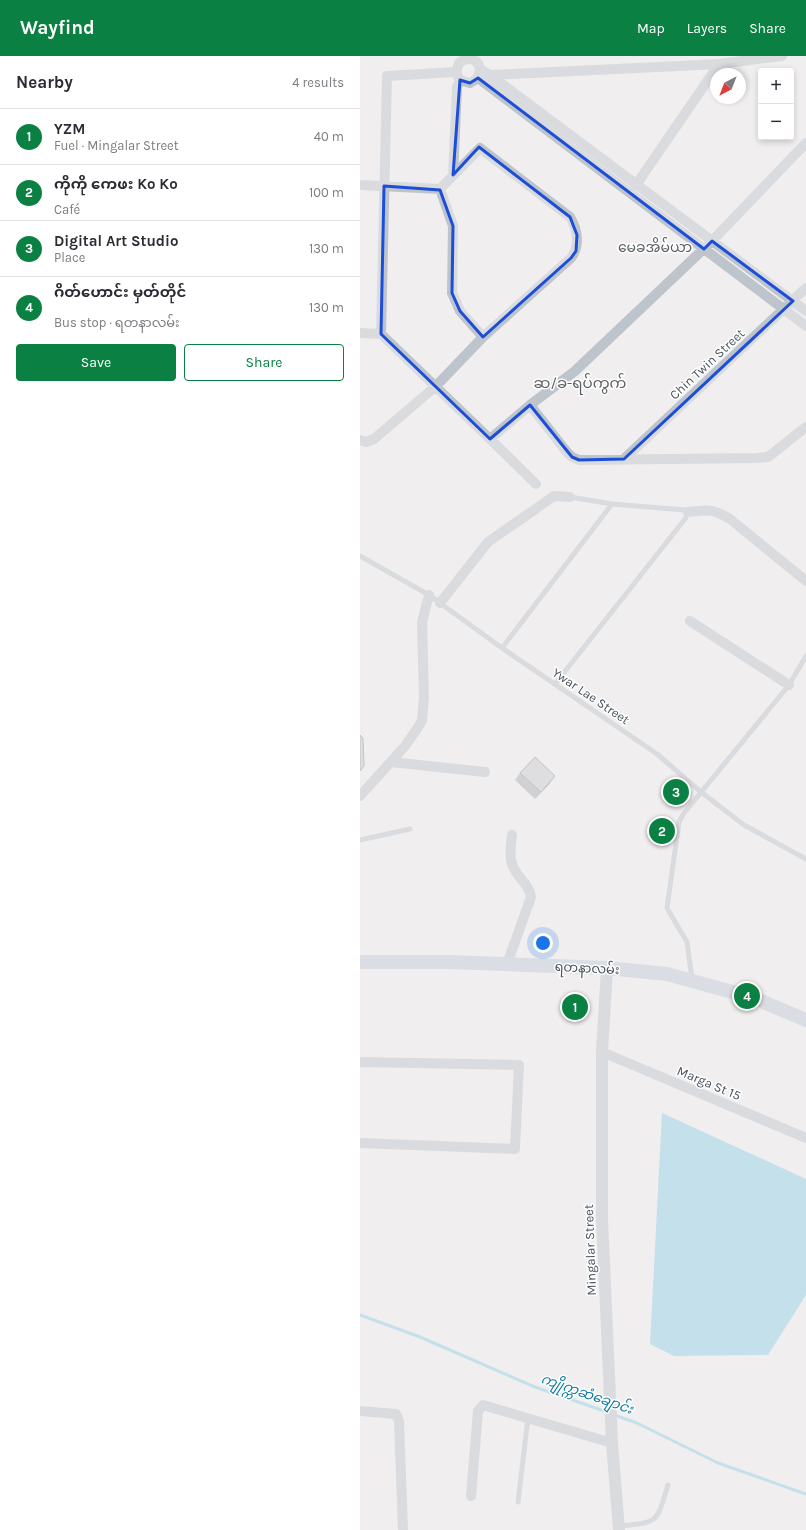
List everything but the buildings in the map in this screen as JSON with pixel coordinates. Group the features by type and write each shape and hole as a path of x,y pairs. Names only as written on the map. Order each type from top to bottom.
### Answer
{"main road":[{"name":"ရတနာလမ်း","path":"360,962 449,962 507,964 608,968 667,974 754,998 806,1020"}],"street":[{"path":"381,334 387,76 458,76 470,83 479,74 782,56"},
{"path":"453,175 459,63 467,57 477,62 479,74 704,249 806,326"},
{"path":"636,185 713,61"},
{"path":"490,74 806,311"},
{"path":"490,439 530,405 575,372 704,249 806,143"},
{"path":"360,440 366,442 374,439 436,386 483,336 571,258 576,251 577,234 570,217 480,148 440,189"},
{"path":"360,185 440,189"},
{"path":"440,189 453,226 452,293 460,311 483,336"},
{"name":"Chin Twin Street","path":"624,459 794,301 806,288"},
{"path":"360,333 381,334 536,484"},
{"path":"530,405 572,457 579,460 768,457 806,427"},
{"path":"440,603 488,542 554,496 570,497"},
{"path":"688,512 709,510 717,511 806,581"},
{"path":"360,796 391,762 422,720 424,698 422,622 429,595"},
{"path":"690,621 788,685"},
{"path":"391,762 485,772"},
{"path":"507,964 514,940 531,897 530,890 526,883 512,864 510,855 512,835"},
{"name":"Mingalar Street","path":"608,968 602,1052 602,1218 611,1439 619,1528"},
{"name":"Marga St 15","path":"602,1052 806,1138"},
{"path":"360,1062 519,1065 515,1149 360,1143"},
{"path":"471,1496 478,1411 482,1405 611,1439"},
{"path":"360,1411 396,1414 400,1421 403,1530"}],"lane":[{"path":"555,684 685,520 688,512 685,510 612,504 570,497"},
{"path":"502,648 612,504"},
{"name":"Ywar Lae Street","path":"360,556 429,595 502,648 657,754 701,792 744,825 806,859"},
{"path":"692,981 686,942 667,908 679,822 684,813 788,685 806,656"},
{"path":"360,840 410,828"},
{"path":"518,1502 528,1418"},
{"path":"619,1528 652,1521 660,1512 668,1485"}],"highlighted area":[{"path":"478,78 704,249 712,241 793,301 624,459 579,460 572,457 530,405 490,439 381,334 384,186 440,190 453,226 452,293 460,311 483,337 571,258 576,251 577,235 570,217 479,147 453,175 460,80 470,83"}],"water":[{"path":"662,1113 806,1179 806,1295 768,1355 674,1356 650,1344"}],"waterway":[{"name":"ကျိုက္ကဆံချောင်း","path":"360,1315 420,1337 535,1387 607,1412"},
{"name":"ကျိုက္ကဆံချောင်း","path":"614,1415 637,1423 718,1463 806,1494"}],"place":[{"name":"Digital Art Studio","path":"676,792"},
{"name":"ကိုကို ကေဖး Ko Ko","path":"662,831"},
{"name":"ဂိတ်ဟောင်း မှတ်တိုင်","path":"747,996"},
{"name":"YZM","path":"575,1007"}],"district":[{"name":"မေခအိမ်ယာ","path":"655,247"},
{"name":"ဆ/ခ-ရပ်ကွက်","path":"580,383"}]}
